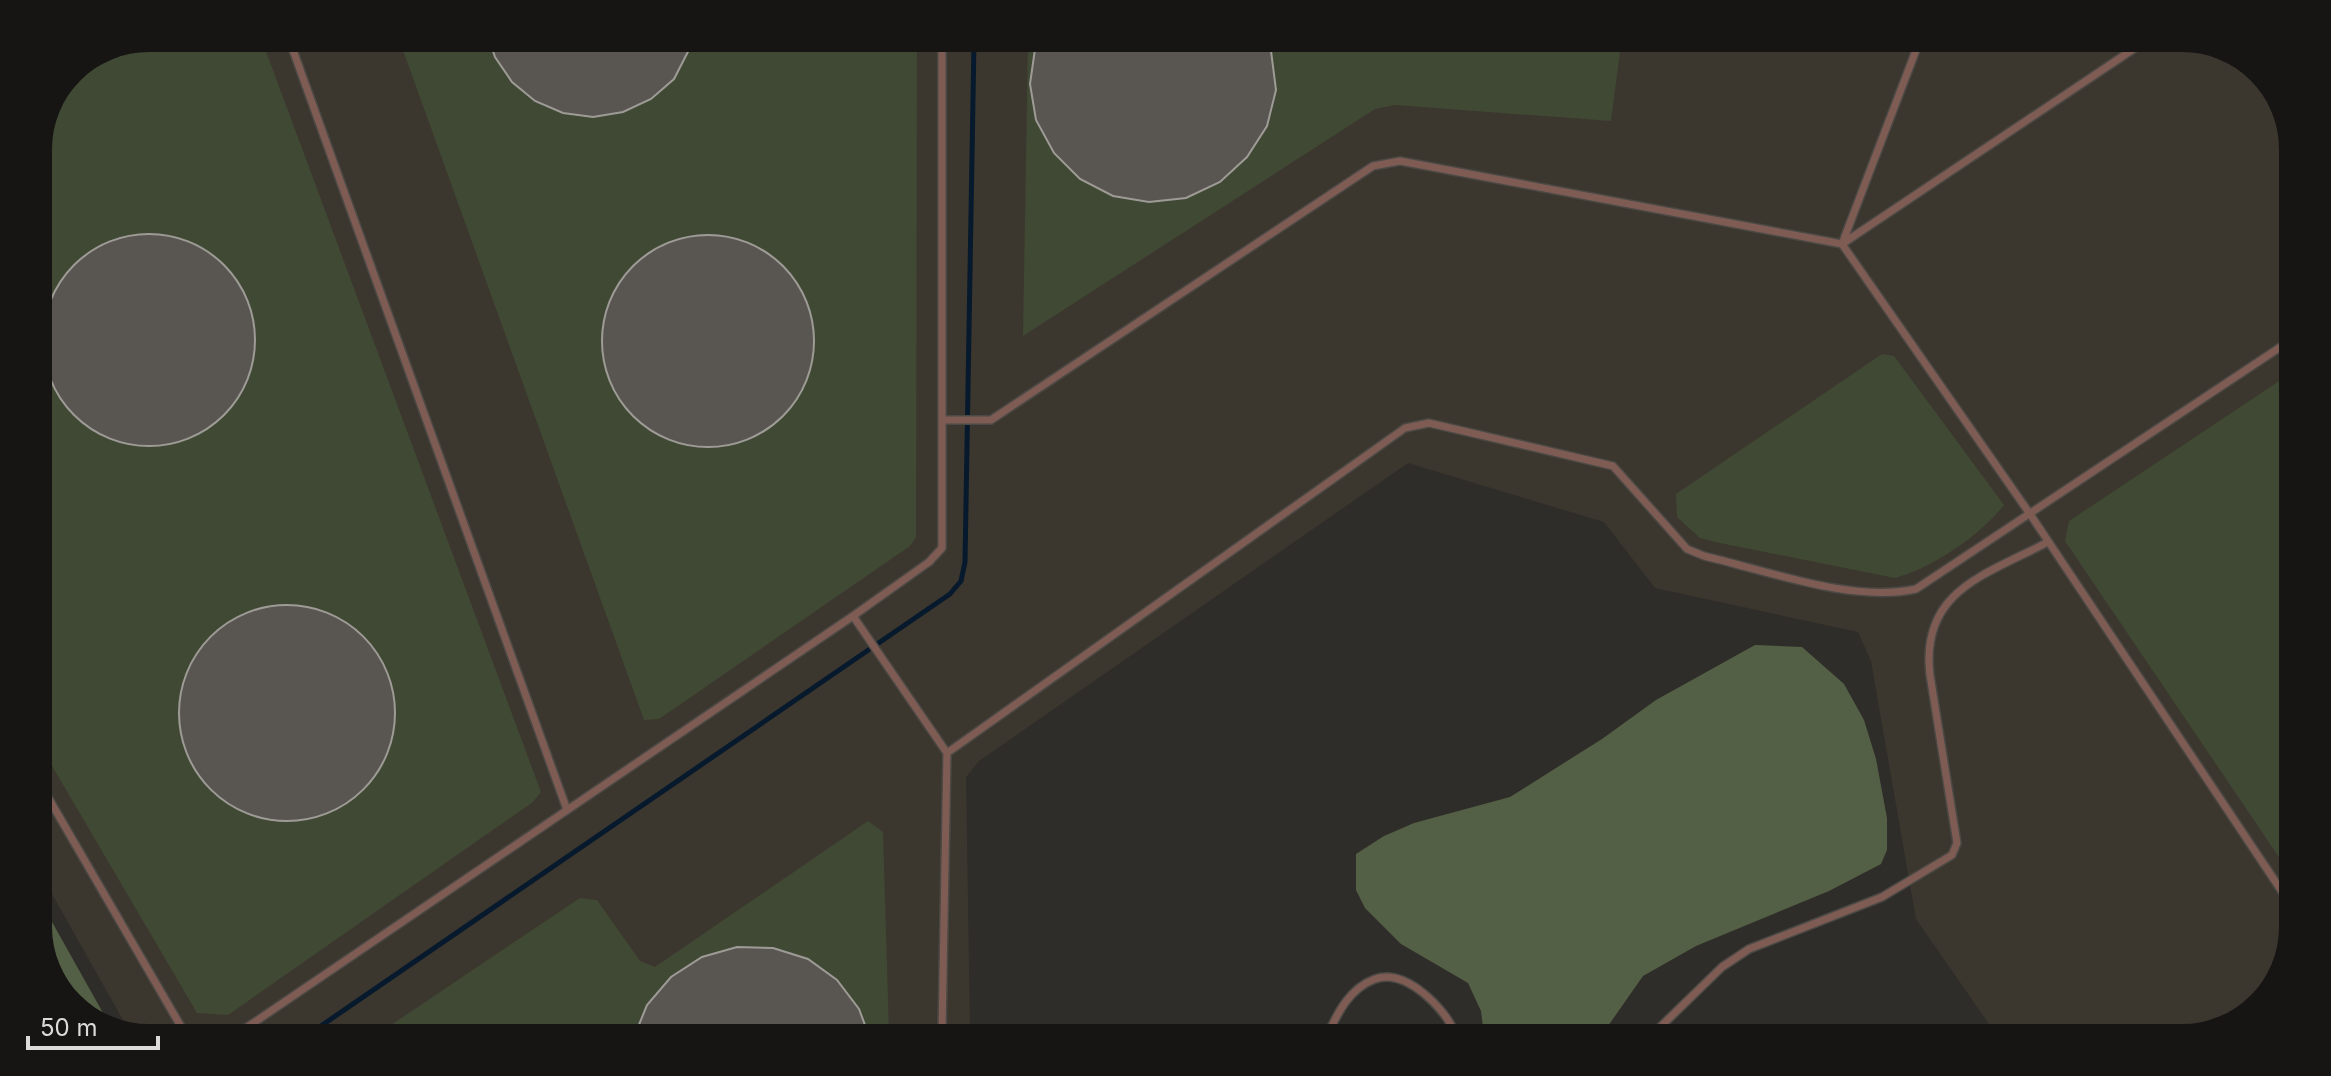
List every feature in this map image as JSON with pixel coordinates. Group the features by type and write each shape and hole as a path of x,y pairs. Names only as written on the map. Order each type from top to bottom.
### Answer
{"lane":[{"path":"294,52 566,807"},
{"path":"252,1024 566,807 853,616 929,562 942,548 942,52"},
{"path":"1842,244 1915,52"},
{"path":"943,420 991,420 1373,166 1400,161 1842,244 2129,52"},
{"path":"1842,244 2030,514 2279,887"},
{"path":"947,753 1405,428 1429,423 1613,466 1687,549 1704,556 1861,592 1898,593 1916,589 2279,348"},
{"path":"1663,1024 1722,967 1749,949 1882,897 1952,855 1957,843 1930,675 1927,650 1931,633 1938,613 1951,598 1985,575 2048,542"},
{"path":"853,616 947,753 942,1024"},
{"path":"52,804 180,1024"},
{"path":"1334,1024 1348,998 1378,977 1402,981 1426,995 1452,1024"}],"shaded area":[{"path":"149,52 2182,52 2201,54 2230,65 2251,80 2269,106 2279,143 2279,927 2272,964 2259,986 2236,1008 2219,1017 2182,1024 1989,1024 1916,919 1871,661 1858,632 1655,588 1604,522 1408,463 979,761 966,777 970,1024 149,1024 123,1020 52,894 52,143 55,124 72,90 85,76 118,57"}],"green space":[{"path":"149,52 266,52 541,792 533,802 228,1015 197,1013 52,766 52,143 55,124 72,90 85,76 118,57"},
{"path":"404,52 917,52 916,537 910,546 659,719 644,720"},
{"path":"1028,52 1620,52 1611,121 1395,105 1375,109 1023,336"},
{"path":"1882,354 1894,356 2004,505 1968,539 1940,559 1895,578 1700,538 1677,517 1676,494"},
{"path":"2279,381 2279,857 2065,541 2069,521"},
{"path":"1755,645 1802,647 1844,684 1864,720 1876,759 1887,818 1887,850 1881,864 1829,891 1696,946 1643,976 1609,1024 1483,1024 1481,1011 1468,983 1401,944 1365,908 1356,890 1356,854 1384,836 1414,823 1510,797 1602,739 1656,700"},
{"path":"868,821 883,832 889,1024 392,1024 580,898 597,900 640,961 655,967"},
{"path":"52,922 102,1012 80,996 65,975 54,946"}],"building":[{"path":"493,52 688,52 674,79 651,99 623,112 593,117 563,113 535,101 512,82"},
{"path":"1035,52 1271,52 1276,90 1267,126 1247,157 1220,182 1186,198 1149,202 1113,196 1080,179 1054,153 1036,120 1030,84"},
{"path":"149,234 170,236 208,251 238,281 253,319 253,361 238,399 208,429 190,438 149,446 108,438 90,429 74,415 60,399 52,383 52,297 60,281 74,265 90,251 108,242"},
{"path":"708,235 749,243 783,266 806,300 814,341 806,382 783,416 749,439 708,447 667,439 633,416 610,382 602,341 610,300 633,266 667,243"},
{"path":"287,605 308,607 328,614 363,637 386,672 393,692 393,734 386,754 363,789 328,812 308,819 287,821 266,819 246,812 211,789 188,754 181,734 179,713 181,692 188,672 211,637 246,614 266,607"},
{"path":"737,947 773,948 808,959 837,980 859,1009 865,1024 639,1024 647,1005 671,977 702,957"}],"waterway":[{"path":"324,1024 950,594 961,581 965,562 974,52"}]}
